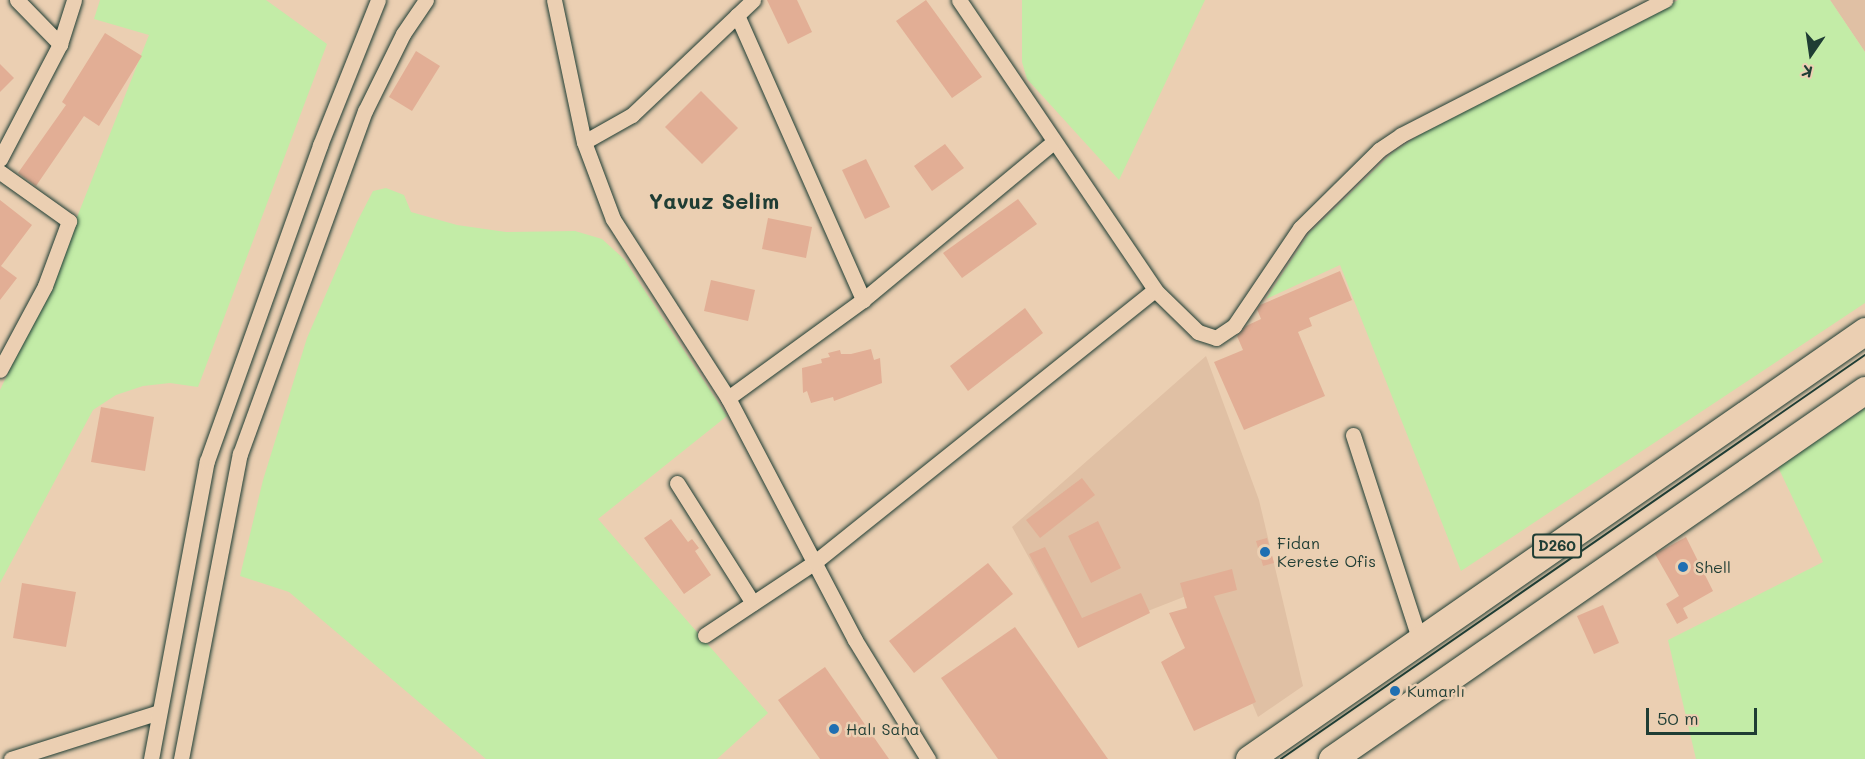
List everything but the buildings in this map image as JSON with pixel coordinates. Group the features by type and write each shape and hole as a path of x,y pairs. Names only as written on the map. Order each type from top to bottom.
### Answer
{"highway":[{"name":"D260","path":"1249,759 1865,331"},
{"name":"D260","path":"1332,759 1865,390"}],"street":[{"path":"17,0 60,44"},
{"path":"0,159 60,44 74,0"},
{"path":"151,759 207,461 316,156 378,0"},
{"path":"181,759 220,548 246,435 365,111 403,34 426,0"},
{"path":"554,0 584,142 604,201 624,239 728,398 865,658 928,759"},
{"path":"584,142 632,115 753,0"},
{"path":"959,0 1155,290 1198,332 1210,337 1223,335 1234,326 1300,228 1379,150 1401,135 1665,0"},
{"path":"737,15 862,300"},
{"path":"728,398 862,300 1053,142"},
{"path":"0,172 69,220 45,286 0,370"},
{"path":"705,635 815,562 1155,290"},
{"path":"1353,435 1420,641"},
{"path":"677,483 753,603"},
{"path":"11,759 159,712"}],"shaded area":[{"path":"1830,0 1865,0 1865,52"},
{"path":"1206,356 1259,500 1303,686 1258,717 1204,589 1074,640 1012,527"}],"green space":[{"path":"100,0 266,0 327,44 198,387 170,383 143,386 116,395 93,410 0,583 0,390 51,283 149,35 94,19"},
{"path":"1022,0 1205,0 1119,180 1027,79 1022,62"},
{"path":"1678,0 1830,0 1865,52 1865,303 1461,571 1340,265 1266,299 1309,233 1392,153 1440,121 1579,54"},
{"path":"386,188 404,195 411,212 457,225 506,232 575,231 602,239 624,259 727,416 598,519 768,713 717,759 486,759 289,592 240,576 263,480 307,338 357,222 373,191"},
{"path":"1865,408 1865,759 1696,759 1668,640 1823,562 1778,467"}],"tram line":[{"path":"1281,759 1865,355"}],"place":[{"name":"Fidan Kereste Ofis","path":"1265,552"},
{"name":"Shell","path":"1683,567"},
{"name":"Kumarlı","path":"1395,691"},
{"name":"Halı Saha","path":"834,729"}],"district":[{"name":"Yavuz Selim","path":"714,201"}]}
